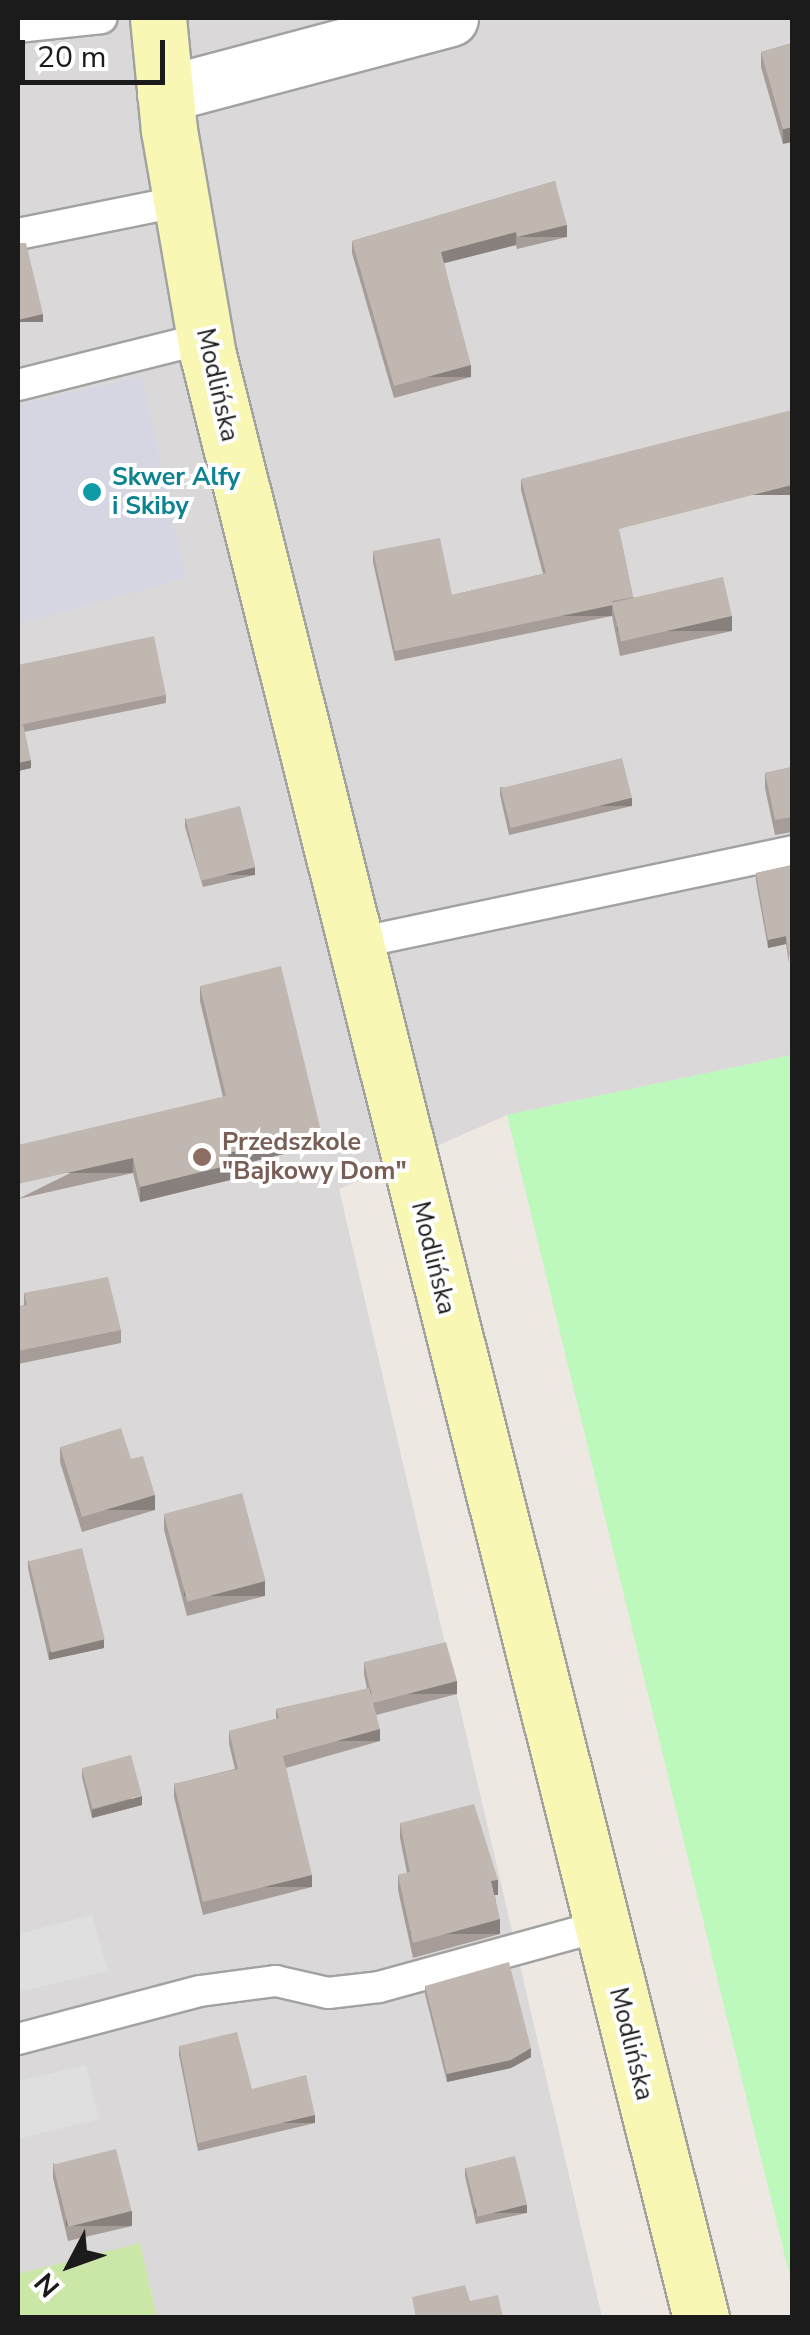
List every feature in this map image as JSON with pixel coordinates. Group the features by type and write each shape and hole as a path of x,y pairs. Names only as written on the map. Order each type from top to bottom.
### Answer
{"main road":[{"name":"Modlińska","path":"158,18 165,94 205,338 701,2318"}],"street":[{"path":"165,94 450,18"}],"lane":[{"path":"18,27 102,18"},
{"path":"18,234 181,201"},
{"path":"18,385 205,338"},
{"path":"357,943 792,851"},
{"path":"18,2039 200,1991 276,1982 328,1993 380,1987 600,1926"}],"shaded area":[{"path":"18,18 792,18 792,1055 507,1115 339,1189 602,2317 157,2317 140,2244 18,2274"},
{"name":"Skwer Alfy i Skiby","path":"142,376 186,578 18,624 18,405"},
{"path":"92,1915 108,1971 18,1992 18,1934"},
{"path":"86,2065 99,2119 18,2139 18,2081"}],"green space":[{"path":"792,1055 792,2285 507,1115"},
{"path":"140,2243 157,2317 18,2317 18,2274"}],"building":[{"path":"792,43 792,127 783,129 761,52"},
{"path":"555,181 567,225 517,237 516,232 441,252 471,365 394,386 352,241"},
{"path":"18,243 26,243 43,314 18,320"},
{"path":"792,410 792,485 619,529 633,597 612,601 613,605 395,651 373,551 440,538 452,595 546,573 521,479"},
{"path":"723,577 732,616 621,642 612,603"},
{"path":"154,636 166,695 23,724 31,760 18,763 18,665"},
{"path":"622,758 632,798 511,828 501,788"},
{"path":"792,767 792,817 775,820 765,773"},
{"path":"240,806 255,867 201,881 186,820"},
{"path":"792,865 789,955 786,936 768,940 756,873"},
{"path":"281,966 321,1131 228,1153 230,1165 140,1187 133,1158 18,1184 18,1145 226,1096 200,986"},
{"path":"108,1277 121,1330 18,1351 18,1307 27,1305 24,1293"},
{"path":"121,1428 131,1459 143,1456 155,1495 82,1517 60,1447"},
{"path":"242,1493 266,1581 187,1602 164,1514"},
{"path":"82,1548 105,1639 51,1653 29,1561"},
{"path":"446,1642 457,1681 373,1703 380,1729 283,1756 312,1875 203,1902 174,1784 238,1769 229,1731 279,1718 276,1709 369,1688 373,1701 364,1662"},
{"path":"131,1755 142,1796 93,1809 82,1768"},
{"path":"474,1804 498,1880 491,1881 500,1919 413,1943 398,1875 410,1872 400,1823"},
{"path":"509,1962 531,2048 511,2060 447,2074 425,1986"},
{"path":"237,2032 252,2089 306,2075 315,2115 198,2143 179,2046"},
{"path":"116,2149 131,2211 68,2227 53,2165"},
{"path":"515,2156 527,2205 478,2217 466,2168"},
{"path":"465,2285 470,2301 498,2295 503,2318 416,2318 412,2297"}],"place":[{"name":"Skwer Alfy i Skiby","path":"92,492"},
{"name":"Przedszkole \"Bajkowy Dom\"","path":"202,1157"}]}
